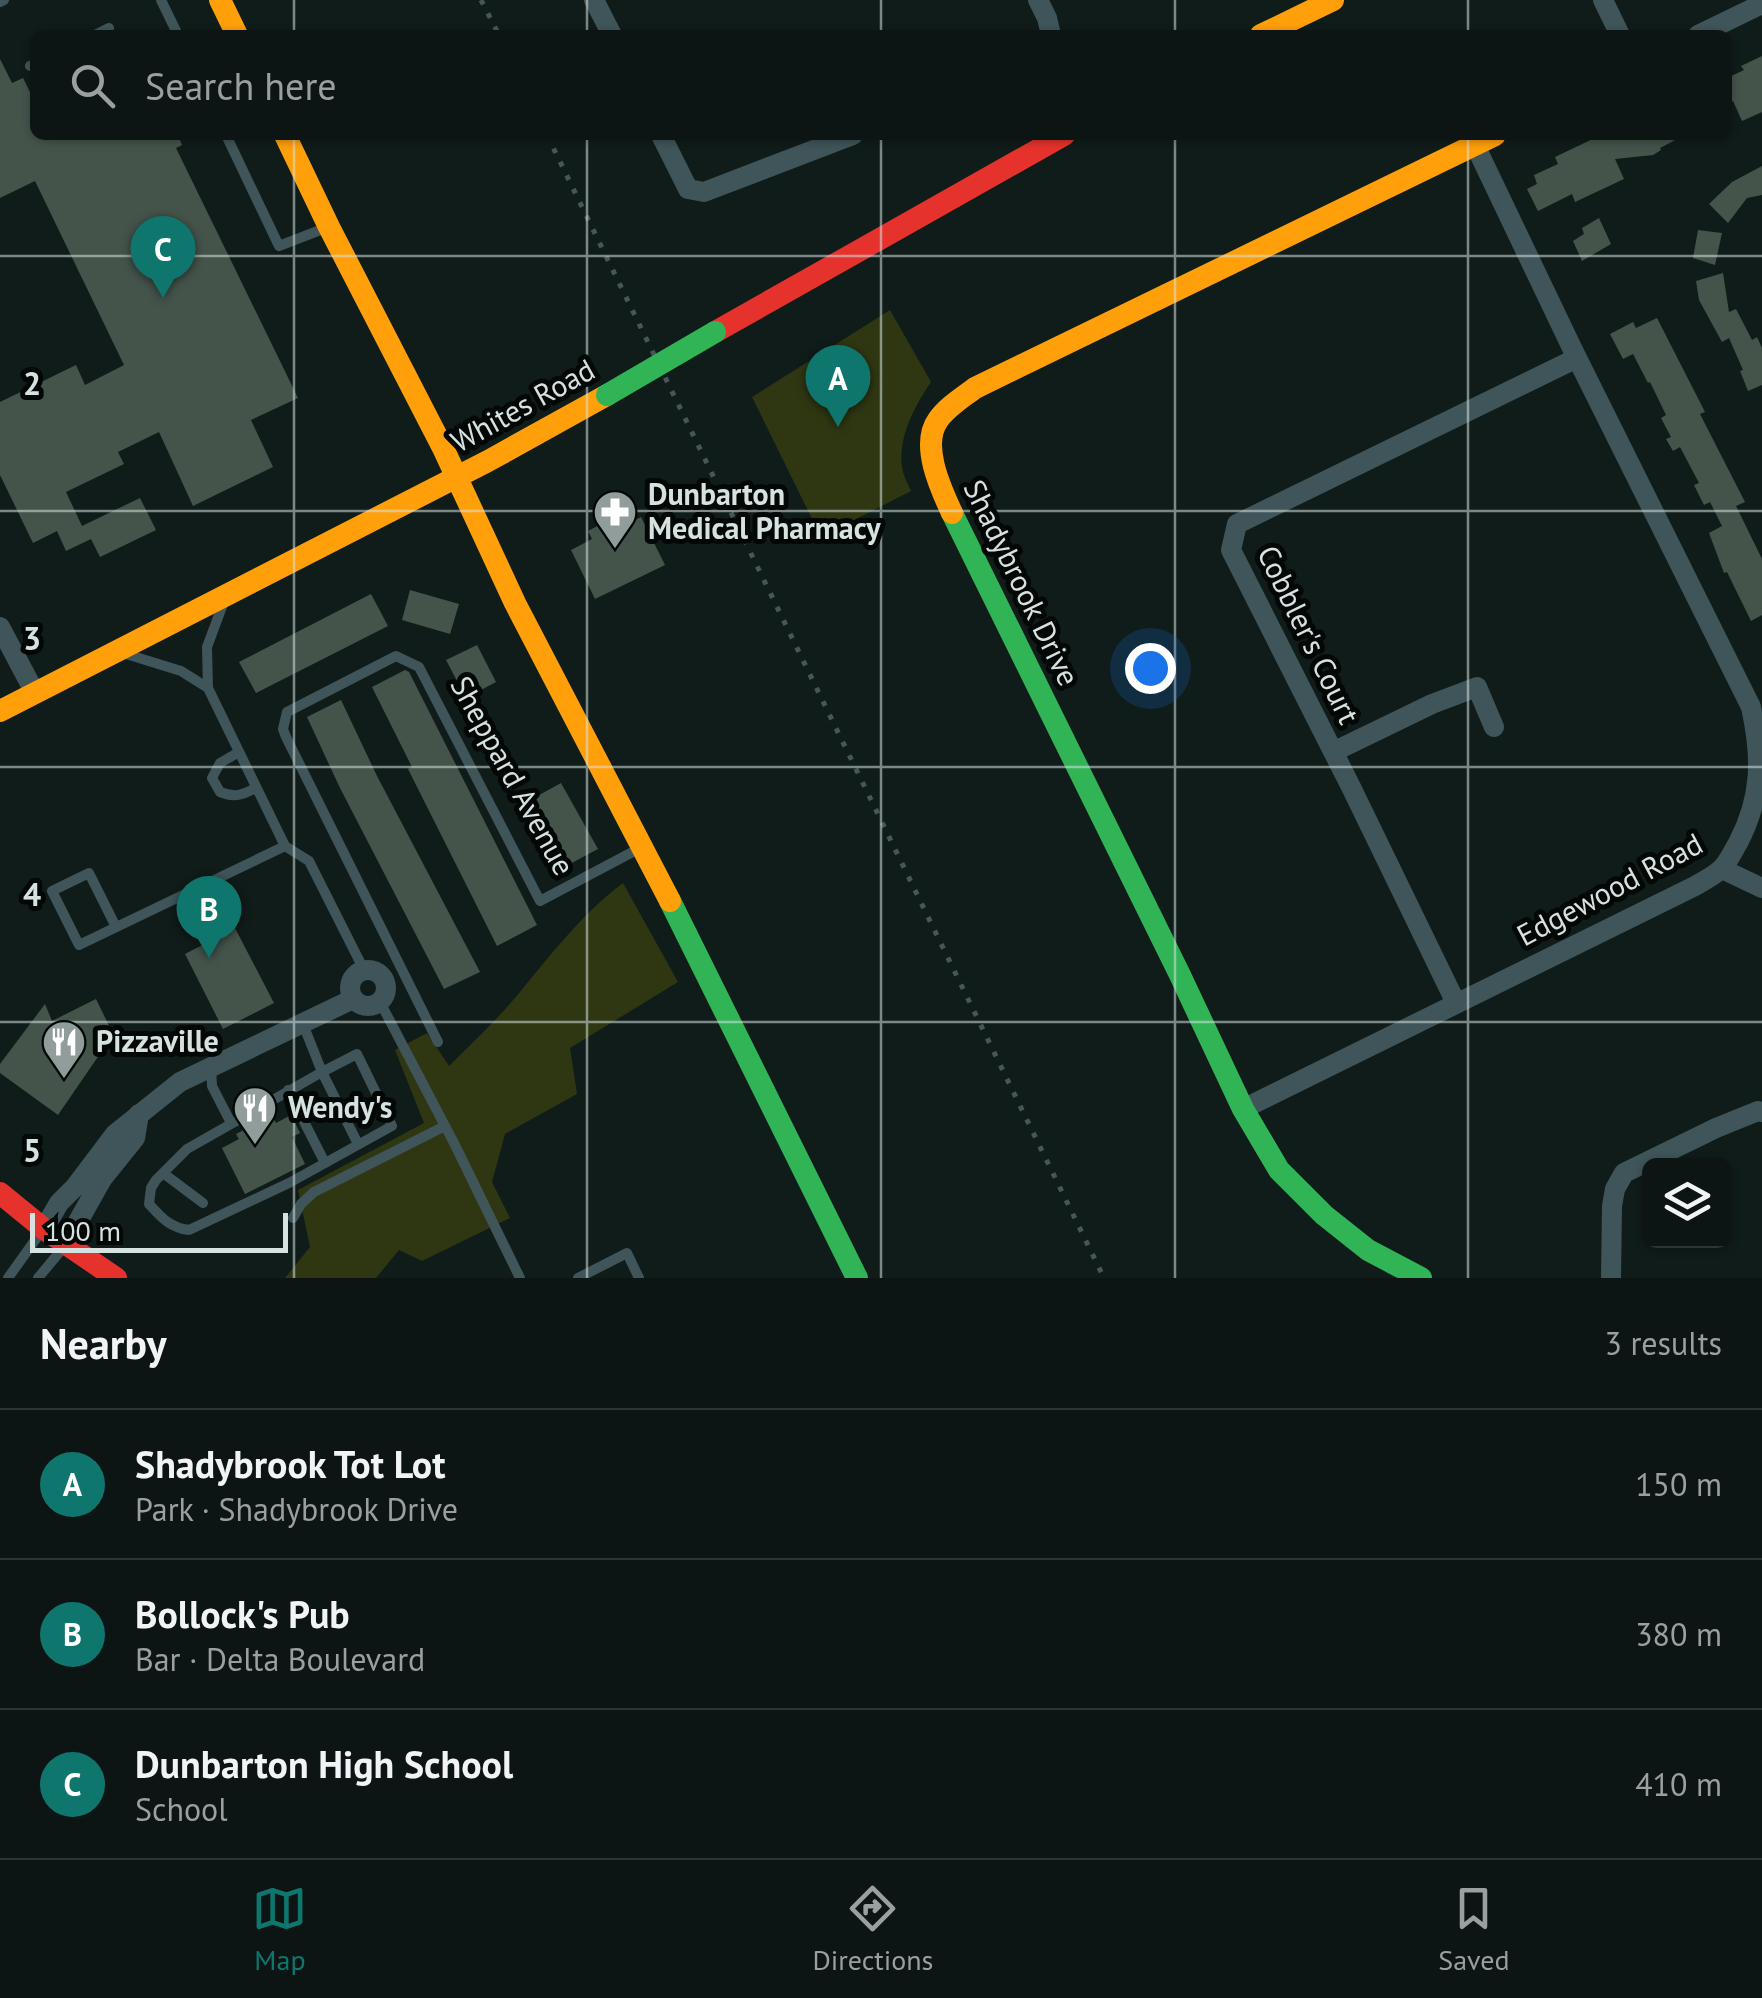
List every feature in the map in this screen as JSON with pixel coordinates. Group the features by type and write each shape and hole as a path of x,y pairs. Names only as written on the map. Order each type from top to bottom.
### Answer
{"street":[{"path":"220,0 235,30"},
{"path":"594,0 609,30"},
{"path":"1038,0 1050,30"},
{"path":"1271,30 1333,0"},
{"path":"1603,0 1618,30"},
{"path":"1708,30 1762,4"},
{"path":"287,140 457,477 515,603 642,846 857,1278"},
{"path":"664,140 688,189 704,192 840,140"},
{"name":"Whites Road","path":"0,710 457,477 1055,140"},
{"name":"Edgewood Road","path":"1243,1109 1676,896 1722,869 1748,827 1757,803 1761,770 1756,703 1578,358 1485,140"},
{"name":"Shadybrook Drive","path":"1421,1278 1368,1250 1324,1215 1279,1170 1243,1109 1180,973 938,484 929,440 939,415 975,388 1485,140"},
{"name":"Cobbler's Court","path":"1456,1004 1232,550 1237,524 1578,358"},
{"path":"0,627 35,693"},
{"path":"1333,752 1432,704 1477,687 1494,726"},
{"path":"1722,869 1762,888"},
{"path":"364,970 376,972 389,986 369,1006 363,1006 350,993 351,981 364,970"},
{"path":"44,1229 58,1202 76,1187 115,1134 180,1082 353,998"},
{"path":"1611,1278 1612,1206 1624,1173 1716,1128 1762,1112"},
{"path":"66,1243 102,1179 135,1138 139,1114"},
{"path":"0,1193 44,1229 116,1278"}],"lane":[{"path":"162,0 176,30"},
{"path":"105,30 109,28"},
{"path":"228,140 278,246 329,227"},
{"path":"226,595 207,648 208,688 285,846 309,860 364,970"},
{"path":"116,651 181,671 208,688"},
{"name":"Sheppard Avenue","path":"438,1042 389,986 283,729 287,712 396,656 418,667 540,901 642,846"},
{"path":"239,752 220,763 212,778 220,792 230,796 241,796 256,788"},
{"path":"116,927 88,874 52,891 79,945 285,846"},
{"path":"389,986 445,1126 520,1278"},
{"path":"303,1023 358,1144"},
{"path":"358,1054 392,1126 289,1182 188,1230 164,1222 148,1204 151,1188 163,1173 187,1149 288,1090 358,1054"},
{"path":"211,1067 212,1086 231,1123"},
{"path":"288,1090 324,1162"},
{"path":"294,1218 314,1192 445,1126"},
{"path":"163,1173 203,1202"},
{"path":"8,1278 44,1229"},
{"path":"38,1278 66,1243"},
{"path":"578,1278 627,1253 639,1278"}],"green space":[{"path":"890,310 931,382 905,433 902,467 911,491 821,537 752,397"},
{"path":"623,883 678,982 570,1048 577,1094 505,1134 492,1182 510,1218 422,1261 399,1250 376,1278 285,1278 310,1247 298,1190 424,1123 395,1050 427,1033 449,1066 503,1011 581,920"}],"building":[{"path":"1762,56 1762,112 1742,121 1732,102 1732,76 1744,70 1741,66"},
{"path":"0,59 12,83 23,78 30,92 30,140 180,140 182,145 176,148 298,398 251,420 273,467 193,506 159,432 118,452 124,464 66,492 82,526 140,498 156,530 100,557 91,539 66,551 57,531 33,543 0,475 0,402 76,365 85,385 124,365 35,181 0,198"},
{"path":"1591,140 1675,140 1653,155 1615,159 1624,179 1575,202 1572,194 1538,211 1527,189 1537,184 1534,175 1558,164 1555,157"},
{"path":"1762,166 1762,195 1747,198 1728,223 1709,204 1732,182"},
{"path":"1599,218 1611,244 1582,261 1573,241 1584,234 1582,228"},
{"path":"1698,230 1722,233 1715,265 1693,258"},
{"path":"1723,273 1729,312 1736,309 1752,340 1757,337 1762,348 1762,385 1748,391 1729,338 1722,342 1699,300 1696,281"},
{"path":"1657,318 1745,502 1736,506 1762,559 1762,615 1751,621 1727,572 1724,573 1709,533 1722,526 1710,502 1704,505 1694,485 1699,483 1680,447 1673,451 1666,439 1671,437 1661,418 1666,415 1650,382 1633,354 1623,359 1610,334 1633,322 1636,328"},
{"path":"618,515 623,526 641,517 665,565 595,599 571,550 592,539 588,531"},
{"path":"410,590 459,604 450,634 402,620"},
{"path":"371,594 388,626 256,693 239,662"},
{"path":"477,645 496,682 466,698 446,660"},
{"path":"405,670 537,925 497,946 408,769 412,767 372,687"},
{"path":"341,700 480,972 444,989 307,717"},
{"path":"561,783 598,849 568,865 532,799"},
{"path":"235,928 274,1003 223,1029 185,954"},
{"path":"96,999 117,1042 106,1045 58,1115 0,1073 0,1064 45,1004 52,1021"},
{"path":"291,1115 300,1133 292,1137 305,1164 245,1194 222,1148 239,1139 236,1134 272,1116 276,1123"}],"railway":[{"path":"481,0 496,30"},
{"path":"549,140 1104,1278"}],"traffic: fast":[{"path":"607,395 715,332"},
{"path":"952,513 1243,1109 1279,1170 1324,1215 1368,1250 1421,1278"},
{"path":"670,901 857,1278"}],"traffic: slow":[{"path":"220,0 235,30"},
{"path":"1271,30 1333,0"},
{"path":"287,140 444,450 515,603 670,901"},
{"path":"952,513 934,467 933,430 946,411 975,388 1485,140"},
{"path":"0,711 488,461 607,395"}],"traffic: jam":[{"path":"715,332 1055,140"},
{"path":"0,1193 44,1229 116,1278"}],"place":[{"name":"Dunbarton High School","path":"163,298"},
{"name":"Shadybrook Tot Lot","path":"838,427"},
{"name":"Dunbarton Medical Pharmacy","path":"615,550"},
{"name":"Bollock's Pub","path":"209,958"},
{"name":"Pizzaville","path":"64,1080"},
{"name":"Wendy's","path":"255,1146"}]}
